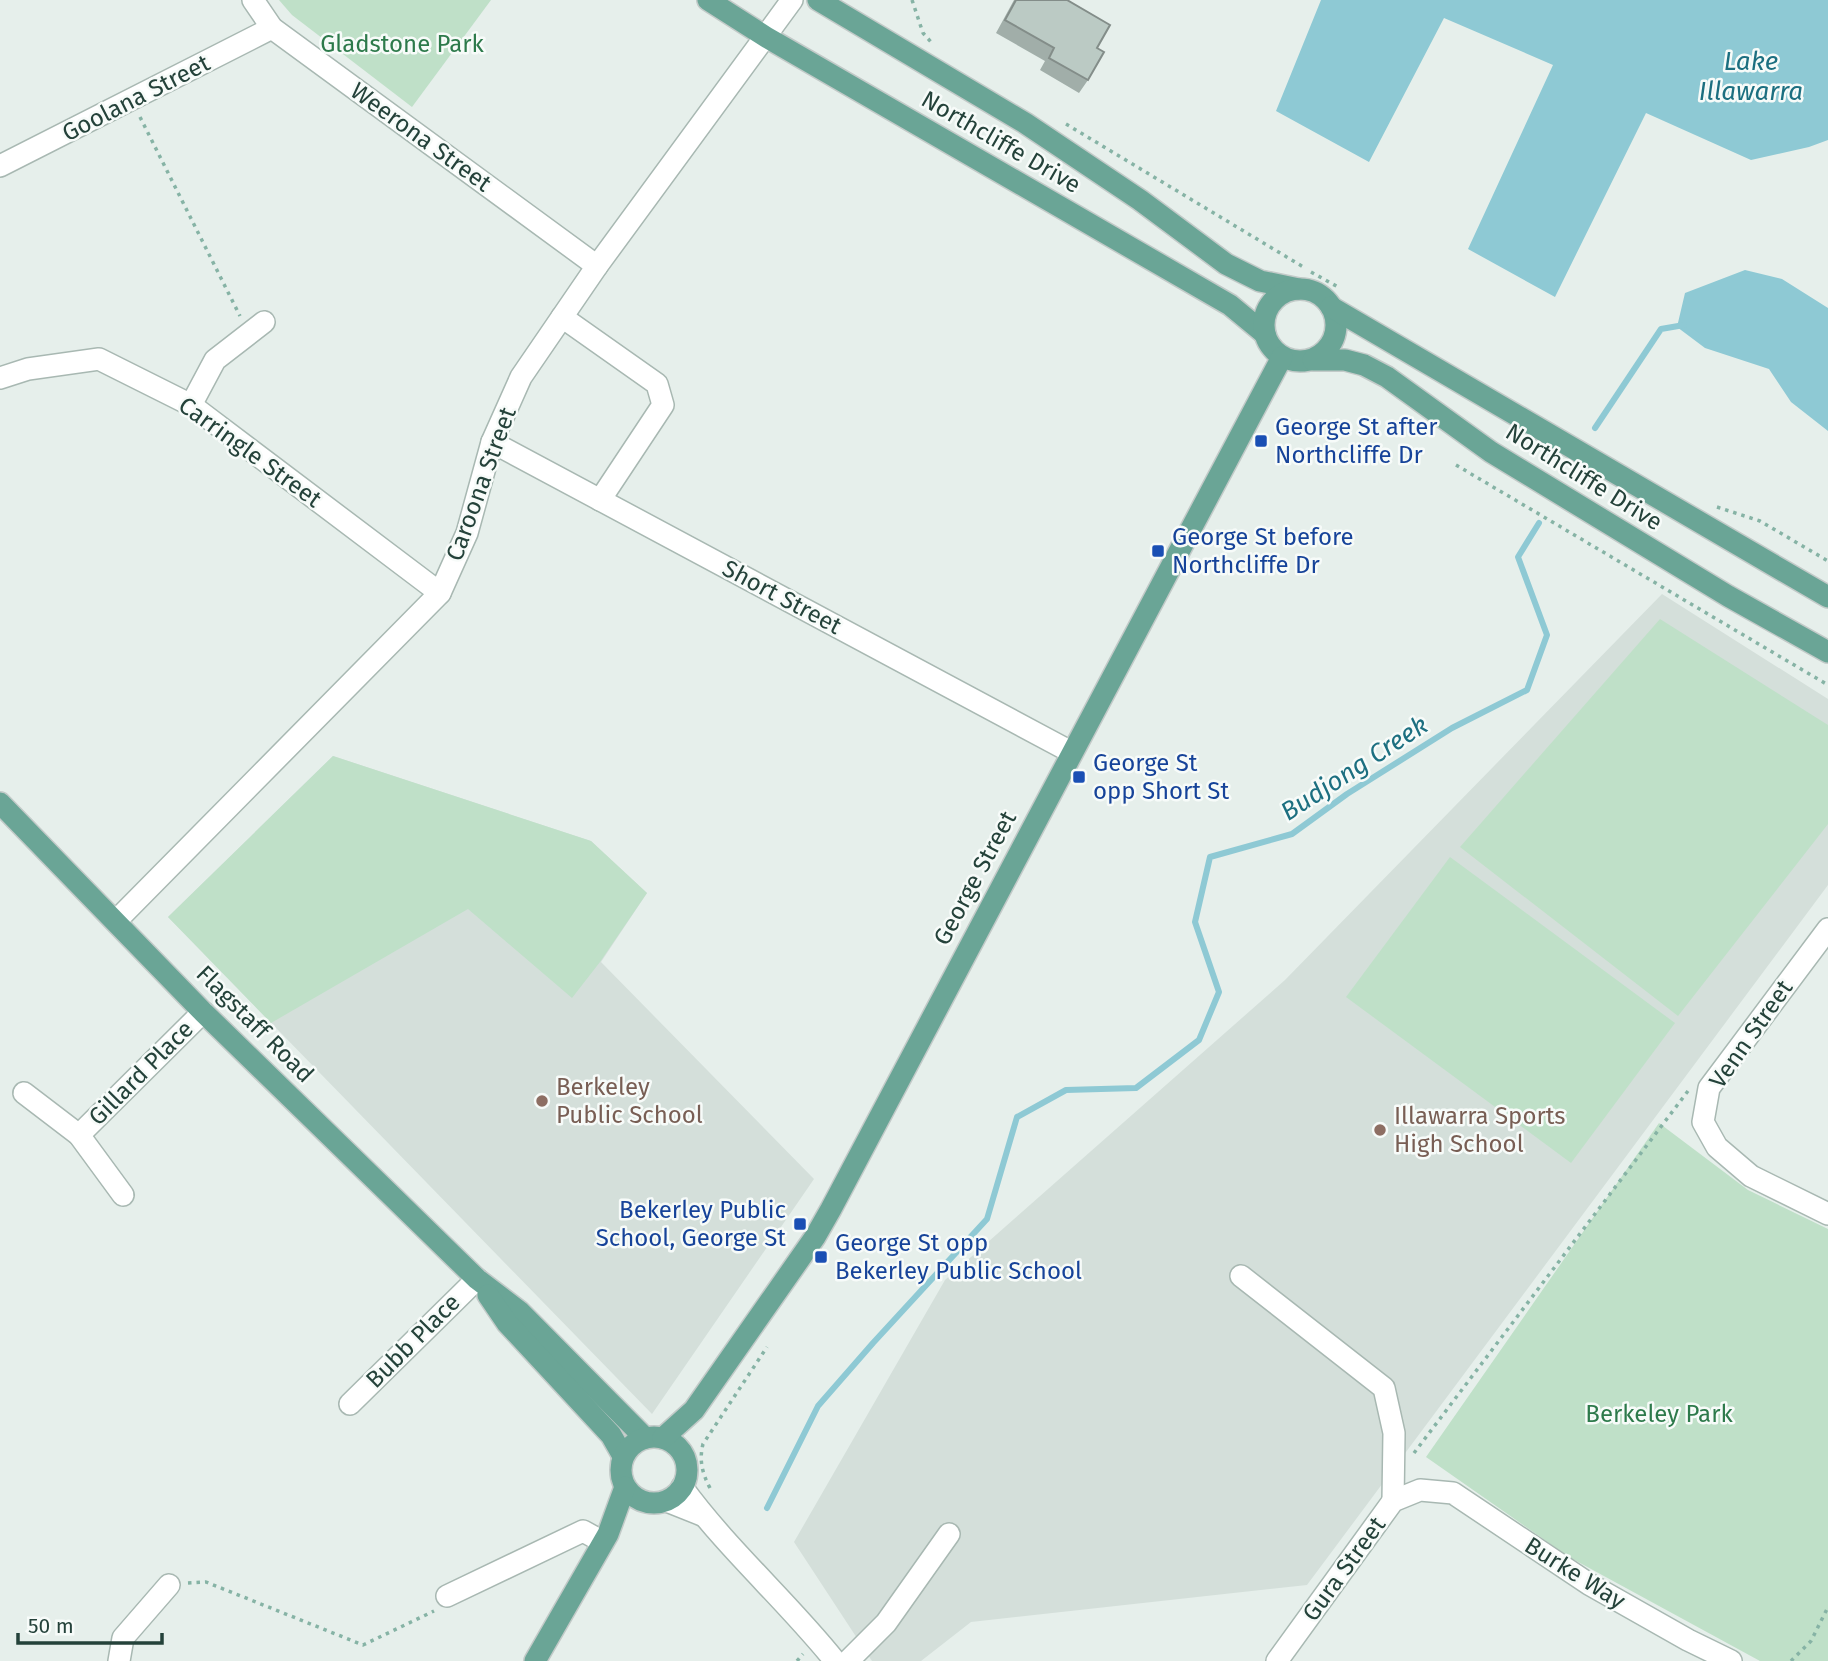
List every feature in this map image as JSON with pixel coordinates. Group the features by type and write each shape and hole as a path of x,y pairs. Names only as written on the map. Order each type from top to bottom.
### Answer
{"main road":[{"name":"Northcliffe Drive","path":"708,0 766,37 1230,304 1265,334"},
{"name":"Northcliffe Drive","path":"818,0 1024,122 1140,200 1226,264 1260,281 1299,289"},
{"path":"1299,289 1318,294 1332,307 1337,327 1335,337 1322,355 1313,359 1292,361 1282,357 1269,343 1265,334 1266,313 1271,303 1289,291 1299,289"},
{"name":"Northcliffe Drive","path":"1332,307 1828,597"},
{"name":"George Street","path":"654,1438 694,1410 815,1237 1282,357"},
{"name":"Northcliffe Drive","path":"1313,359 1345,360 1364,365 1387,377 1491,452 1728,596 1828,652"},
{"name":"Flagstaff Road","path":"0,803 203,1012 477,1279 519,1311 654,1438"},
{"name":"Flagstaff Road","path":"477,1279 507,1323 611,1435 623,1456"},
{"name":"George Street","path":"683,1453 694,1410"},
{"path":"654,1438 678,1446 683,1453 687,1470 675,1494 658,1503 633,1494 621,1477 623,1456 632,1444 654,1438"},
{"path":"535,1661 633,1494"}],"street":[{"name":"Weerona Street","path":"253,0 272,28 597,265"},
{"name":"Caroona Street","path":"116,921 440,593 467,533 492,442 521,377 597,265 792,0"},
{"name":"Goolana Street","path":"0,166 272,28"},
{"path":"562,317 657,384 663,405 600,499"},
{"path":"191,405 215,360 256,328"},
{"name":"Carringle Street","path":"0,378 28,369 99,359 191,405 440,593"},
{"name":"Short Street","path":"492,442 1071,752"},
{"name":"Venn Street","path":"1828,929 1710,1088 1703,1122 1717,1147 1751,1176 1828,1214"},
{"name":"Gillard Place","path":"79,1135 203,1012"},
{"name":"Gillard Place","path":"24,1093 79,1135 122,1195"},
{"path":"1241,1276 1384,1388 1394,1433 1393,1491"},
{"name":"Bubb Place","path":"349,1404 477,1279"},
{"name":"Gura Street","path":"1277,1661 1393,1491 1420,1490"},
{"name":"Burke Way","path":"1420,1490 1452,1493 1589,1584 1731,1661"},
{"path":"675,1494 704,1516 835,1661"},
{"path":"447,1596 583,1531 605,1538"},
{"path":"848,1661 886,1623 949,1534"},
{"path":"119,1661 123,1638 169,1585"}],"path":[{"path":"912,0 923,33 937,50"},
{"path":"132,101 256,328"},
{"path":"1056,118 1327,280"},
{"path":"1456,464 1828,685"},
{"path":"1713,506 1760,521 1828,561"},
{"path":"1393,1491 1693,1084"},
{"path":"713,1495 701,1468 703,1444 767,1346"},
{"path":"169,1585 206,1582 363,1645 441,1608 447,1596"},
{"path":"1791,1661 1811,1641 1828,1607"}],"shaded area":[{"name":"Illawarra Sports High School","path":"1662,594 1828,699 1828,885 1307,1585 971,1622 921,1661 872,1661 794,1542 945,1280 1285,980"},
{"name":"Berkeley Public School","path":"333,756 591,841 647,893 601,962 814,1179 652,1414 168,917"}],"green space":[{"name":"Gladstone Park","path":"279,0 491,0 412,107 292,15"},
{"path":"1660,619 1828,725 1828,824 1678,1016 1460,847"},
{"path":"333,756 591,841 647,893 572,998 468,909 271,1023 168,917"},
{"path":"1450,857 1675,1023 1571,1163 1346,997"},
{"name":"Berkeley Park","path":"1659,1123 1748,1190 1828,1229 1828,1661 1760,1661 1569,1557 1426,1457"}],"water":[{"name":"Lake Illawarra","path":"1321,0 1828,0 1828,140 1751,160 1646,113 1555,297 1468,249 1553,65 1444,18 1369,162 1276,111"},
{"path":"1745,270 1782,279 1828,308 1828,431 1791,402 1769,369 1705,348 1677,327 1685,293"}],"building":[{"path":"1016,0 1067,0 1110,25 1097,48 1104,52 1088,80 1049,58 1054,48 1005,20"}],"waterway":[{"name":"Budjong Creek","path":"1595,428 1661,329 1684,325"},
{"name":"Budjong Creek","path":"767,1508 818,1406 987,1219 1017,1117 1066,1090 1136,1088 1199,1040 1219,992 1195,922 1210,857 1292,834 1347,794 1452,728 1527,690 1547,635 1518,557 1539,523"}],"place":[{"name":"George St after Northcliffe Dr","path":"1261,441"},
{"name":"George St before Northcliffe Dr","path":"1158,551"},
{"name":"George St opp Short St","path":"1079,777"},
{"name":"Berkeley Public School","path":"542,1101"},
{"name":"Illawarra Sports High School","path":"1380,1130"},
{"name":"Bekerley Public School, George St","path":"800,1224"},
{"name":"George St opp Bekerley Public School","path":"821,1257"}]}
